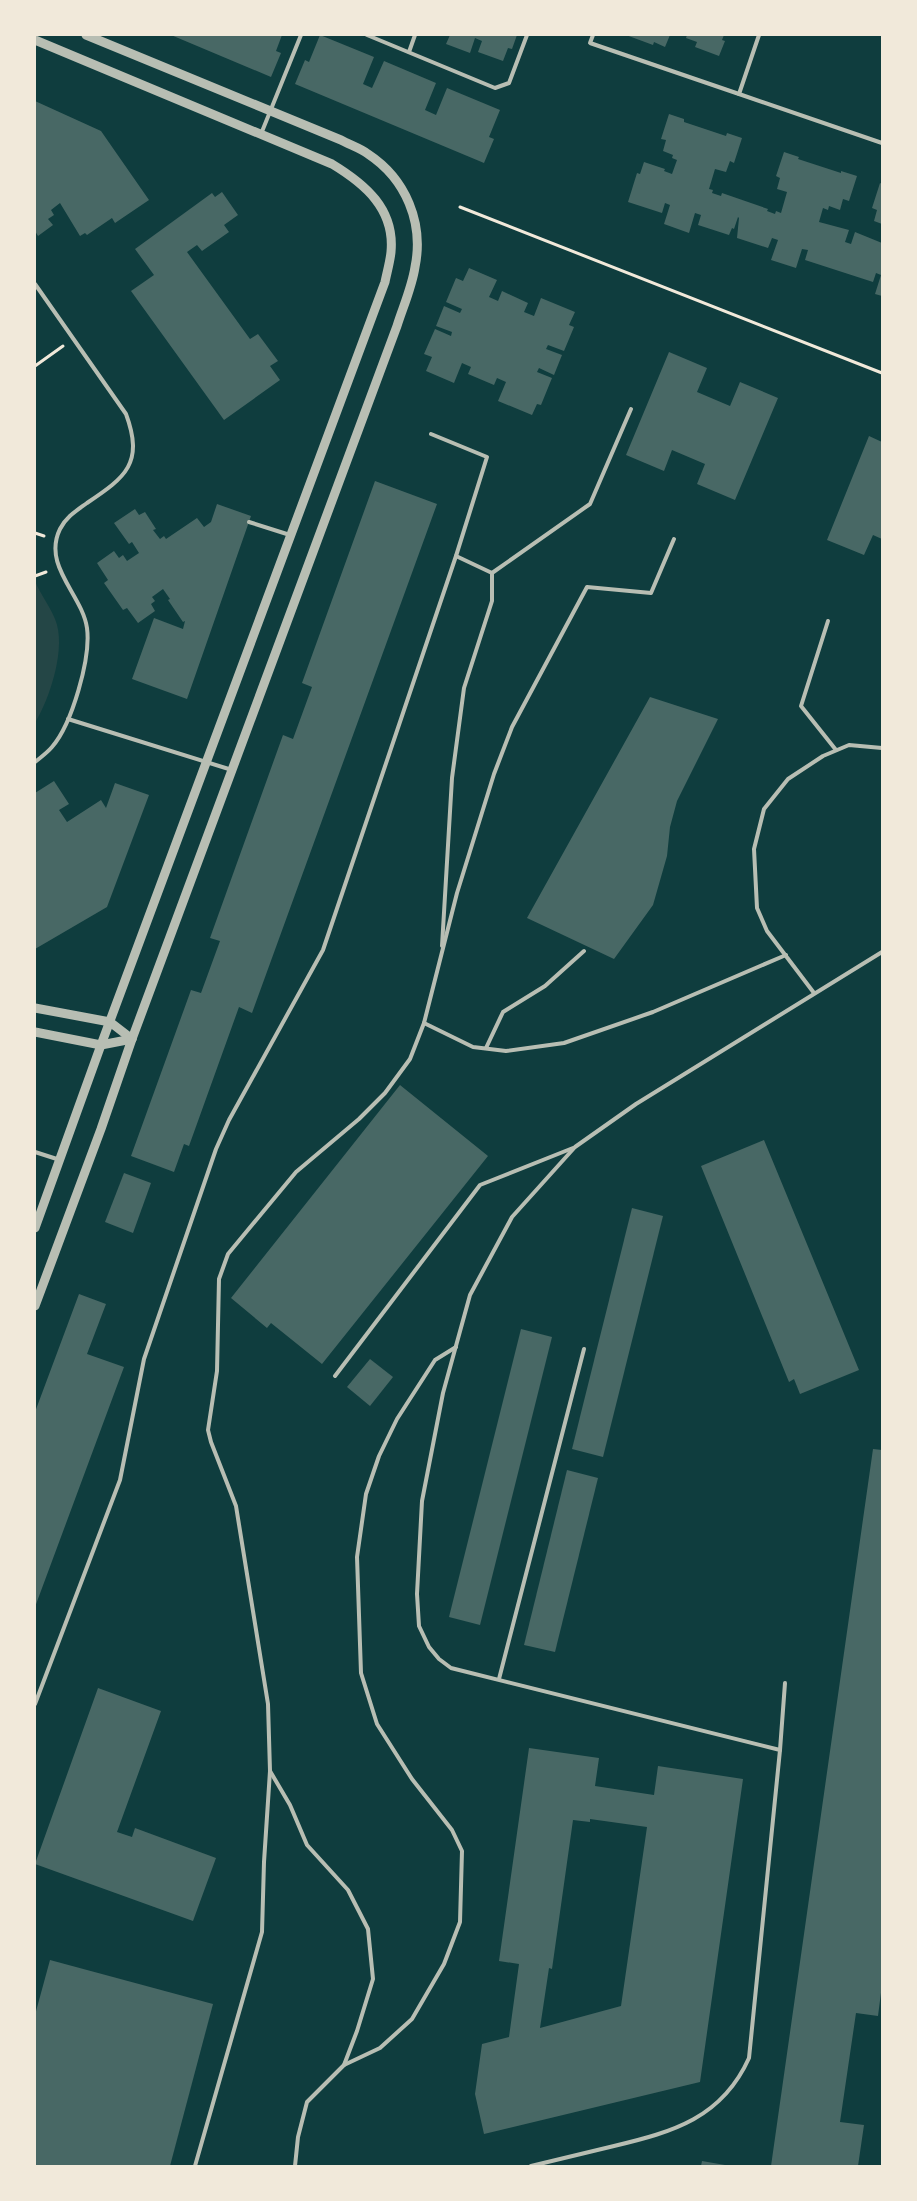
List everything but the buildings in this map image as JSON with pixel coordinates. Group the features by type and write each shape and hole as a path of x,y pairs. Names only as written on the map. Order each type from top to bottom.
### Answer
{"street":[{"path":"35,1306 393,335 415,268 419,239 409,202 400,184 368,154 341,140 86,35"},
{"path":"35,40 332,164 358,180 373,195 389,224 391,252 384,282 207,762 100,1045 35,1228"},
{"path":"35,1008 110,1022 132,1039"},
{"path":"35,1032 100,1045 132,1039"}],"lane":[{"path":"261,134 301,35"},
{"path":"367,35 494,88 509,83 527,35"},
{"path":"409,52 415,35"},
{"path":"593,35 590,43 882,143"},
{"path":"739,94 759,35"},
{"path":"35,284 126,414 133,443 130,465 125,473 111,487 74,512 60,530 56,541 57,563 80,608 87,628 86,655 68,719 53,746 35,762"},
{"path":"492,573 590,504 630,409"},
{"path":"35,1704 120,1480 144,1358 216,1149 229,1120 323,950 488,457 431,434"},
{"path":"249,522 290,535"},
{"path":"195,2166 262,1932 270,1771 268,1704 236,1506 208,1430 216,1371 220,1279 228,1254 296,1172 359,1119 385,1093 410,1060 424,1023 462,875 494,774 512,727 587,587 651,593 674,539"},
{"path":"456,556 492,573"},
{"path":"442,956 452,778 464,688 492,601 492,573"},
{"path":"828,621 801,706 836,750"},
{"path":"68,719 232,770"},
{"path":"814,993 768,931 757,908 754,849 764,809 788,779 823,756 849,744 882,748"},
{"path":"486,1048 503,1012 545,986 584,951"},
{"path":"780,1750 451,1668 439,1659 429,1647 419,1626 418,1594 422,1501 443,1393 470,1295 512,1217 575,1147 636,1104 882,952"},
{"path":"424,1023 473,1046 506,1051 564,1043 653,1012 786,955"},
{"path":"335,1376 480,1185 575,1147"},
{"path":"35,1152 60,1160"},
{"path":"295,2166 298,2137 307,2102 344,2064 380,2048 412,2019 444,1964 460,1922 462,1851 452,1830 412,1779 377,1724 361,1673 357,1557 366,1494 397,1419 435,1360 456,1347"},
{"path":"499,1679 584,1349"},
{"path":"531,2166 655,2136 681,2127 710,2110 726,2095 742,2074 749,2058 785,1683"},
{"path":"270,1771 290,1805 307,1845 348,1890 368,1929 373,1979 357,2031 344,2064"}],"path":[{"path":"460,207 882,373"},
{"path":"35,366 73,339"}],"shaded area":[{"path":"35,581 55,619 59,644 58,658 51,686 41,713 35,723"}]}
